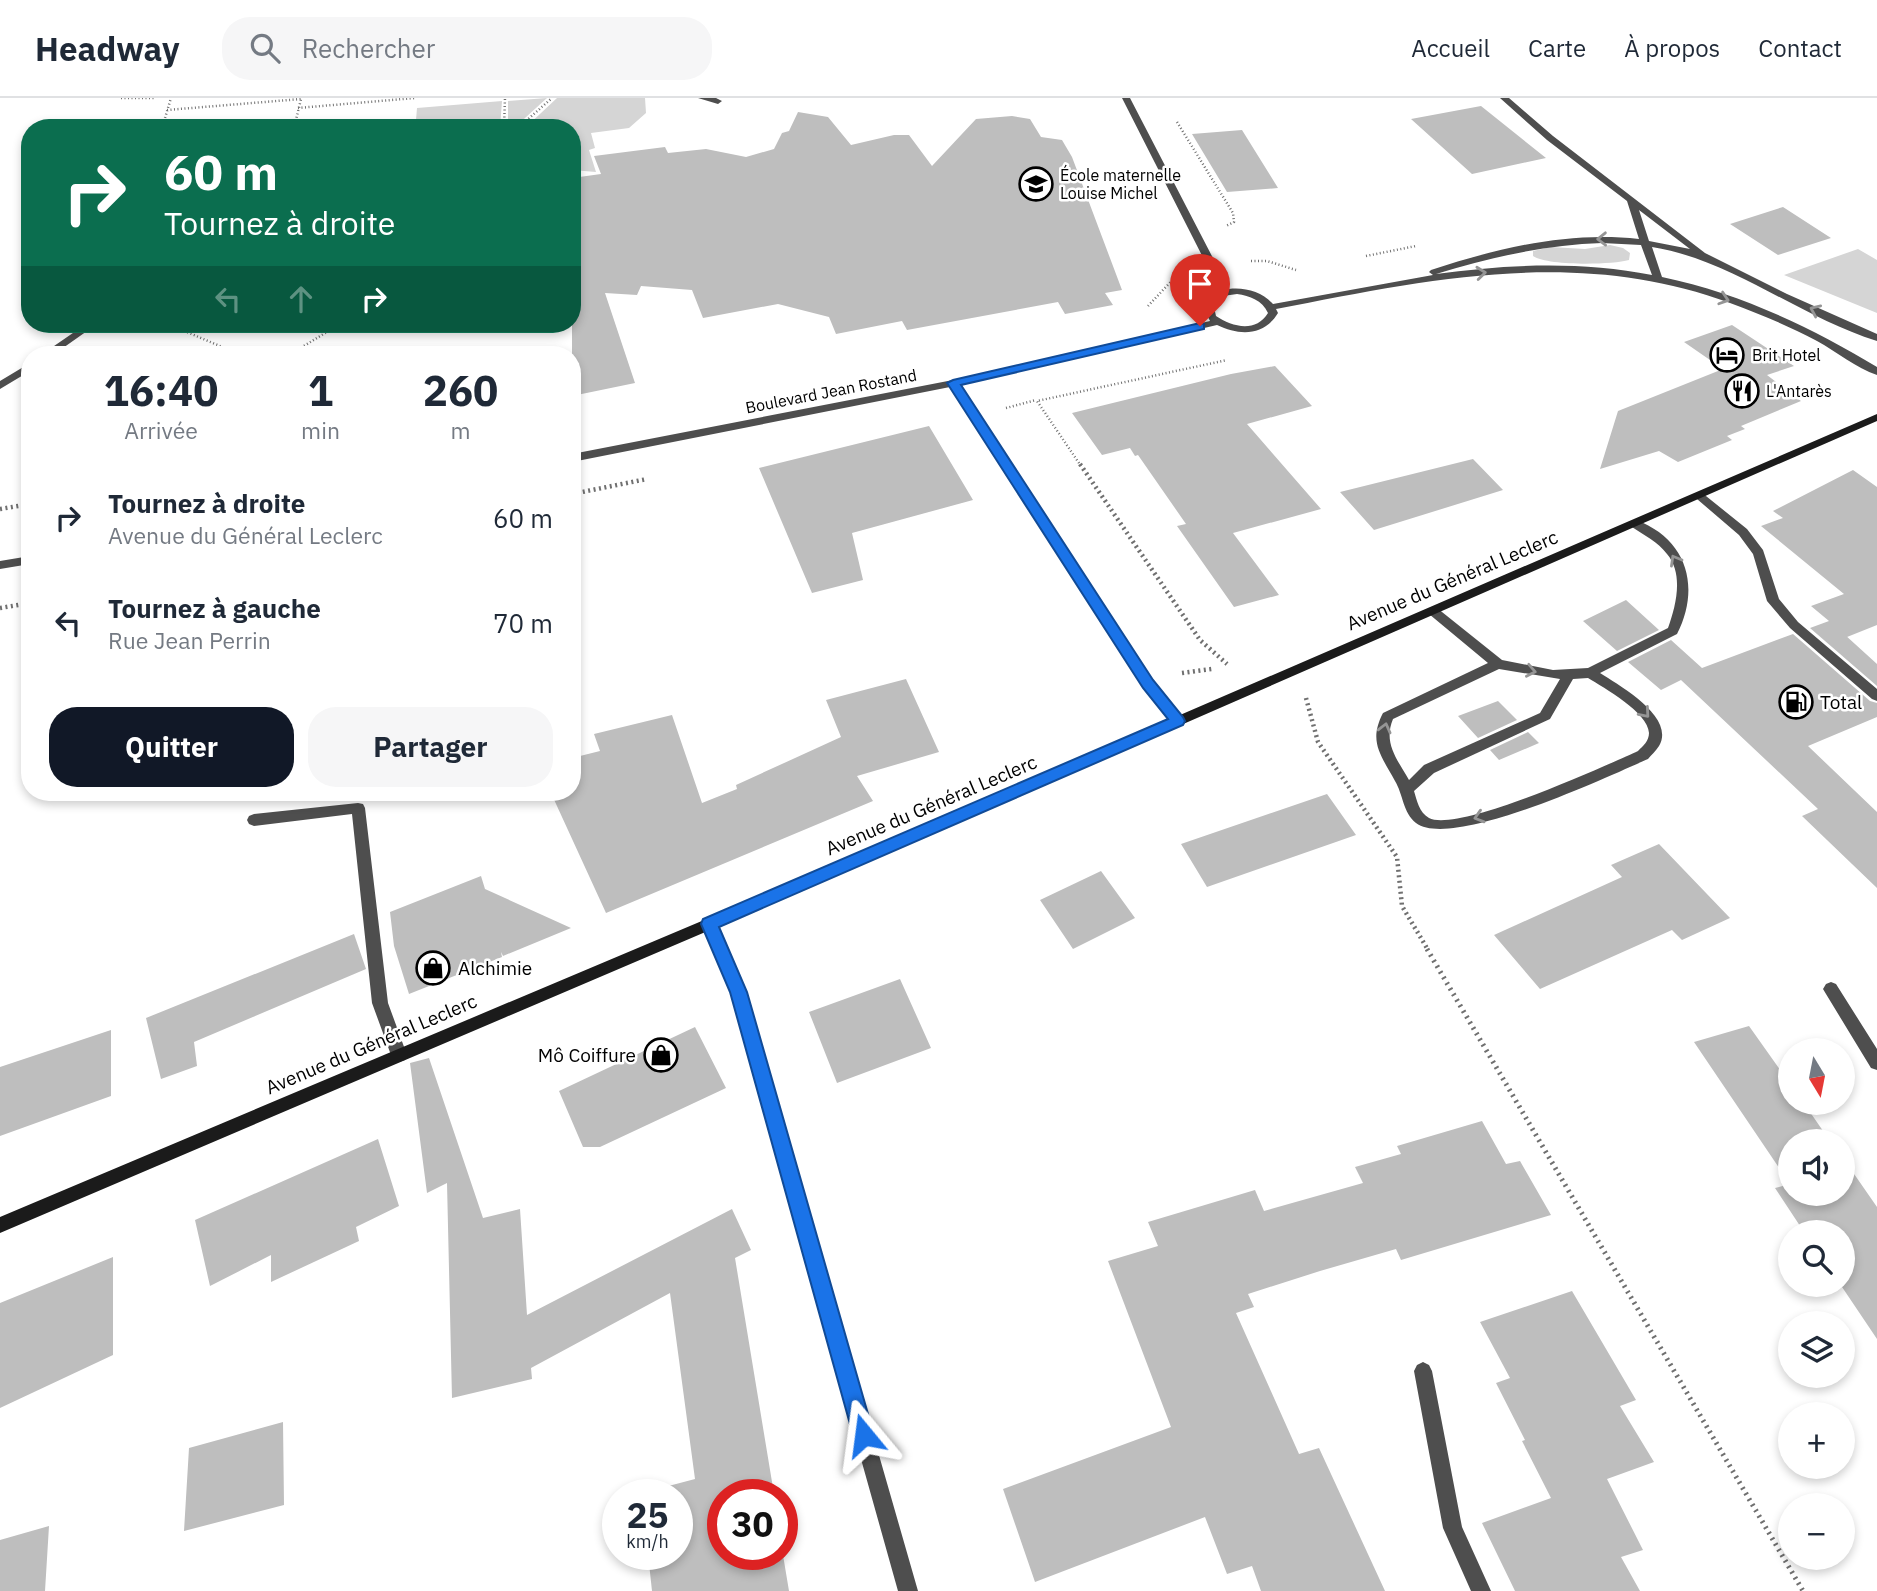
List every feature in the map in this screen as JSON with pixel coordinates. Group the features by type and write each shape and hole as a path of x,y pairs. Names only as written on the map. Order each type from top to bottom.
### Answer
{"main road":[{"name":"Avenue du Général Leclerc","path":"0,1225 709,924 1877,418"}],"street":[{"path":"702,98 718,101"},
{"path":"1126,98 1226,292"},
{"path":"1504,98 1550,138 1706,256 1771,291 1877,338"},
{"path":"1630,199 1658,280"},
{"path":"1413,280 1477,257 1539,244 1613,238 1645,242 1706,256"},
{"path":"1271,307 1413,280 1552,269 1635,274 1784,320 1829,342 1877,372"},
{"path":"1226,292 1248,293 1266,301 1271,307 1271,319 1258,327 1237,329 1217,322 1211,317 1207,305 1211,299 1226,292"},
{"name":"Boulevard Jean Rostand","path":"581,456 953,383 1217,322"},
{"path":"59,346 79,333"},
{"path":"0,386 21,372"},
{"path":"953,383 1148,684 1178,721"},
{"path":"1701,496 1743,532 1759,553 1773,601 1794,625 1877,696"},
{"path":"1433,611 1499,664 1553,675 1590,673 1674,631 1682,609 1681,572 1675,554 1636,524"},
{"path":"0,565 21,562"},
{"path":"1499,664 1388,716 1382,730 1383,747 1407,789 1415,813 1423,821 1446,826 1559,792 1643,755 1655,746 1658,736 1653,723 1637,705 1590,673"},
{"path":"1407,789 1429,769 1545,716 1569,674"},
{"path":"254,820 358,808 380,1003 398,1055"},
{"path":"709,924 738,992 908,1591"},
{"path":"1831,989 1877,1063"},
{"path":"1423,1371 1453,1528 1481,1591"}],"path":[{"path":"121,98 154,98"},
{"path":"165,119 171,98"},
{"path":"298,108 415,98"},
{"path":"504,119 505,98"},
{"path":"529,119 552,98"},
{"path":"167,110 301,99 296,119"},
{"path":"1172,114 1233,213 1234,222 1220,227"},
{"path":"1245,262 1267,261 1282,268 1308,270"},
{"path":"189,333 220,346"},
{"path":"304,346 325,333"},
{"path":"1174,674 1230,666 1200,640 1037,401 1236,358"},
{"path":"0,509 21,506"},
{"path":"0,608 21,604"},
{"path":"1304,689 1318,742 1396,857 1402,905 1803,1591"}],"shaded area":[{"path":"547,98 524,119 508,119 508,101"},
{"path":"557,98 645,98 646,113 629,128 591,133 595,148 589,150 596,172 581,171 581,119 535,119"},
{"path":"502,101 501,119 416,119 417,108"},
{"path":"1610,245 1630,253 1629,260 1580,264 1552,262 1533,256 1533,251 1551,247 1585,249"},
{"path":"1858,249 1877,260 1877,313 1784,275"}],"building":[{"path":"1481,106 1546,158 1472,174 1411,119"},
{"path":"798,112 828,117 851,145 894,135 909,135 932,166 976,119 1012,116 1030,119 1041,137 1062,140 1072,157 1122,290 1105,293 1113,305 1065,314 1058,302 907,330 902,321 836,334 829,317 778,304 703,318 692,290 641,286 637,295 605,293 635,383 581,394 581,346 572,346 572,333 581,333 581,177 601,174 594,156 665,147 668,153 706,149 746,157 774,149 782,133 789,131"},
{"path":"1242,130 1278,188 1227,192 1192,134"},
{"path":"1783,207 1831,238 1778,255 1730,224"},
{"path":"1732,325 1794,366 1767,375 1801,401 1741,426 1745,429 1727,436 1732,440 1678,462 1659,451 1600,469 1618,411 1723,369 1684,342"},
{"path":"1275,366 1312,406 1247,424 1321,509 1233,533 1279,595 1234,607 1177,526 1186,524 1138,455 1135,456 1130,448 1102,455 1072,413 1231,374"},
{"path":"929,426 973,500 852,533 863,580 812,593 759,468"},
{"path":"1473,459 1503,490 1374,530 1340,492"},
{"path":"1853,470 1877,487 1877,625 1847,637 1877,664 1877,686 1810,628 1829,621 1811,606 1844,594 1761,526 1783,518 1773,511"},
{"path":"1626,600 1659,630 1617,651 1583,621"},
{"path":"1793,634 1870,701 1877,703 1877,717 1808,746 1877,812 1877,888 1802,816 1818,809 1681,680 1661,690 1628,662 1671,640 1702,668"},
{"path":"906,679 939,752 857,776 873,801 606,913 555,801 581,801 581,756 600,751 594,734 672,715 702,803 737,789 736,785 841,737 826,700"},
{"path":"1498,701 1517,720 1478,738 1458,716"},
{"path":"1528,732 1539,743 1499,760 1490,750"},
{"path":"1327,794 1356,835 1207,887 1181,844"},
{"path":"1659,844 1730,918 1682,940 1672,930 1540,989 1494,935 1622,877 1611,865"},
{"path":"1101,871 1135,918 1073,949 1040,900"},
{"path":"481,876 485,889 571,928 503,956 501,952 502,957 409,994 394,946 390,912"},
{"path":"354,934 366,969 194,1042 197,1066 161,1079 146,1018"},
{"path":"900,979 931,1048 837,1083 809,1012"},
{"path":"1749,1026 1778,1067 1778,1115 1812,1115 1822,1129 1778,1129 1778,1166 1694,1042"},
{"path":"695,1027 726,1088 600,1147 583,1147 559,1091"},
{"path":"111,1030 111,1096 0,1136 0,1067"},
{"path":"429,1058 483,1218 520,1209 527,1315 732,1209 751,1250 735,1258 772,1479 707,1479 707,1570 786,1570 789,1591 652,1591 650,1570 693,1570 695,1479 670,1293 531,1368 532,1379 452,1398 447,1183 427,1193 410,1063"},
{"path":"1482,1121 1506,1164 1520,1161 1551,1215 1401,1260 1396,1249 1320,1271 1248,1294 1254,1307 1236,1313 1299,1454 1319,1448 1385,1591 1261,1591 1252,1566 1227,1574 1205,1517 1035,1582 1003,1489 1171,1427 1108,1261 1158,1246 1148,1222 1255,1190 1264,1211 1363,1183 1355,1167 1401,1154 1397,1146"},
{"path":"378,1139 399,1206 356,1227 359,1241 271,1282 271,1255 210,1286 195,1220"},
{"path":"1855,1175 1877,1207 1877,1339 1849,1297 1855,1297 1855,1220 1796,1220 1787,1206 1855,1206"},
{"path":"113,1257 113,1355 0,1408 0,1303"},
{"path":"1572,1291 1636,1400 1620,1406 1654,1462 1607,1479 1643,1550 1621,1557 1640,1591 1515,1591 1482,1523 1551,1498 1496,1383 1510,1378 1480,1322"},
{"path":"283,1422 284,1505 184,1531 189,1448"},
{"path":"49,1526 45,1591 0,1591 0,1540"}],"place":[{"name":"École maternelle Louise Michel","path":"1036,184"},
{"name":"Brit Hotel","path":"1727,355"},
{"name":"L'Antarès","path":"1742,391"},
{"name":"Total","path":"1796,702"},
{"name":"Alchimie","path":"433,968"},
{"name":"Mô Coiffure","path":"661,1055"}],"route":[{"path":"864,1435 738,992 709,924 1178,721 1148,684 953,383 1200,326"}]}
